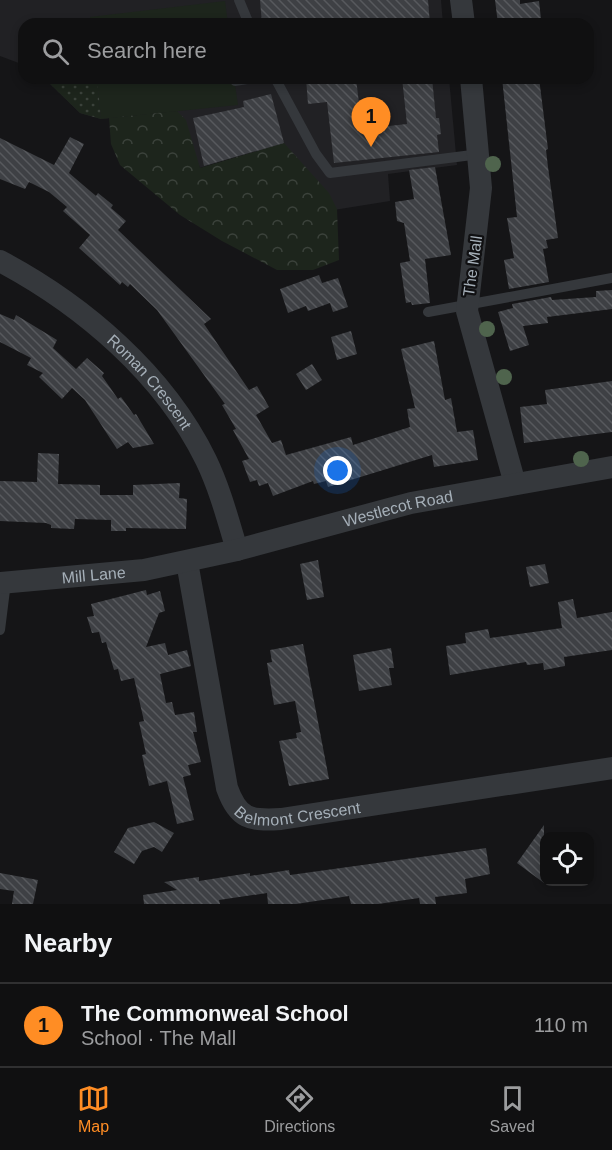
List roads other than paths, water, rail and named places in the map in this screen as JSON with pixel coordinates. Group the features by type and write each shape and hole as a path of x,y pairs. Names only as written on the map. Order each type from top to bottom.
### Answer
{"street":[{"path":"461,0 463,18"},
{"name":"The Mall","path":"472,84 482,188 467,305 515,484"},
{"name":"Roman Crescent","path":"0,261 39,281 76,306 102,328 150,379 180,416 205,458 237,550"},
{"name":"Westlecot Road","path":"187,562 377,511 612,467"},
{"name":"Mill Lane","path":"3,583 124,573 187,562"},
{"name":"Belmont Crescent","path":"187,562 227,788 233,805 244,816 260,820 281,819 612,768"}],"lane":[{"path":"239,0 246,18"},
{"path":"278,84 325,169 330,172 480,154"},
{"path":"428,312 612,278"},
{"path":"0,630 3,583"}],"place":[{"name":"The Commonweal School","path":"371,147"}]}
